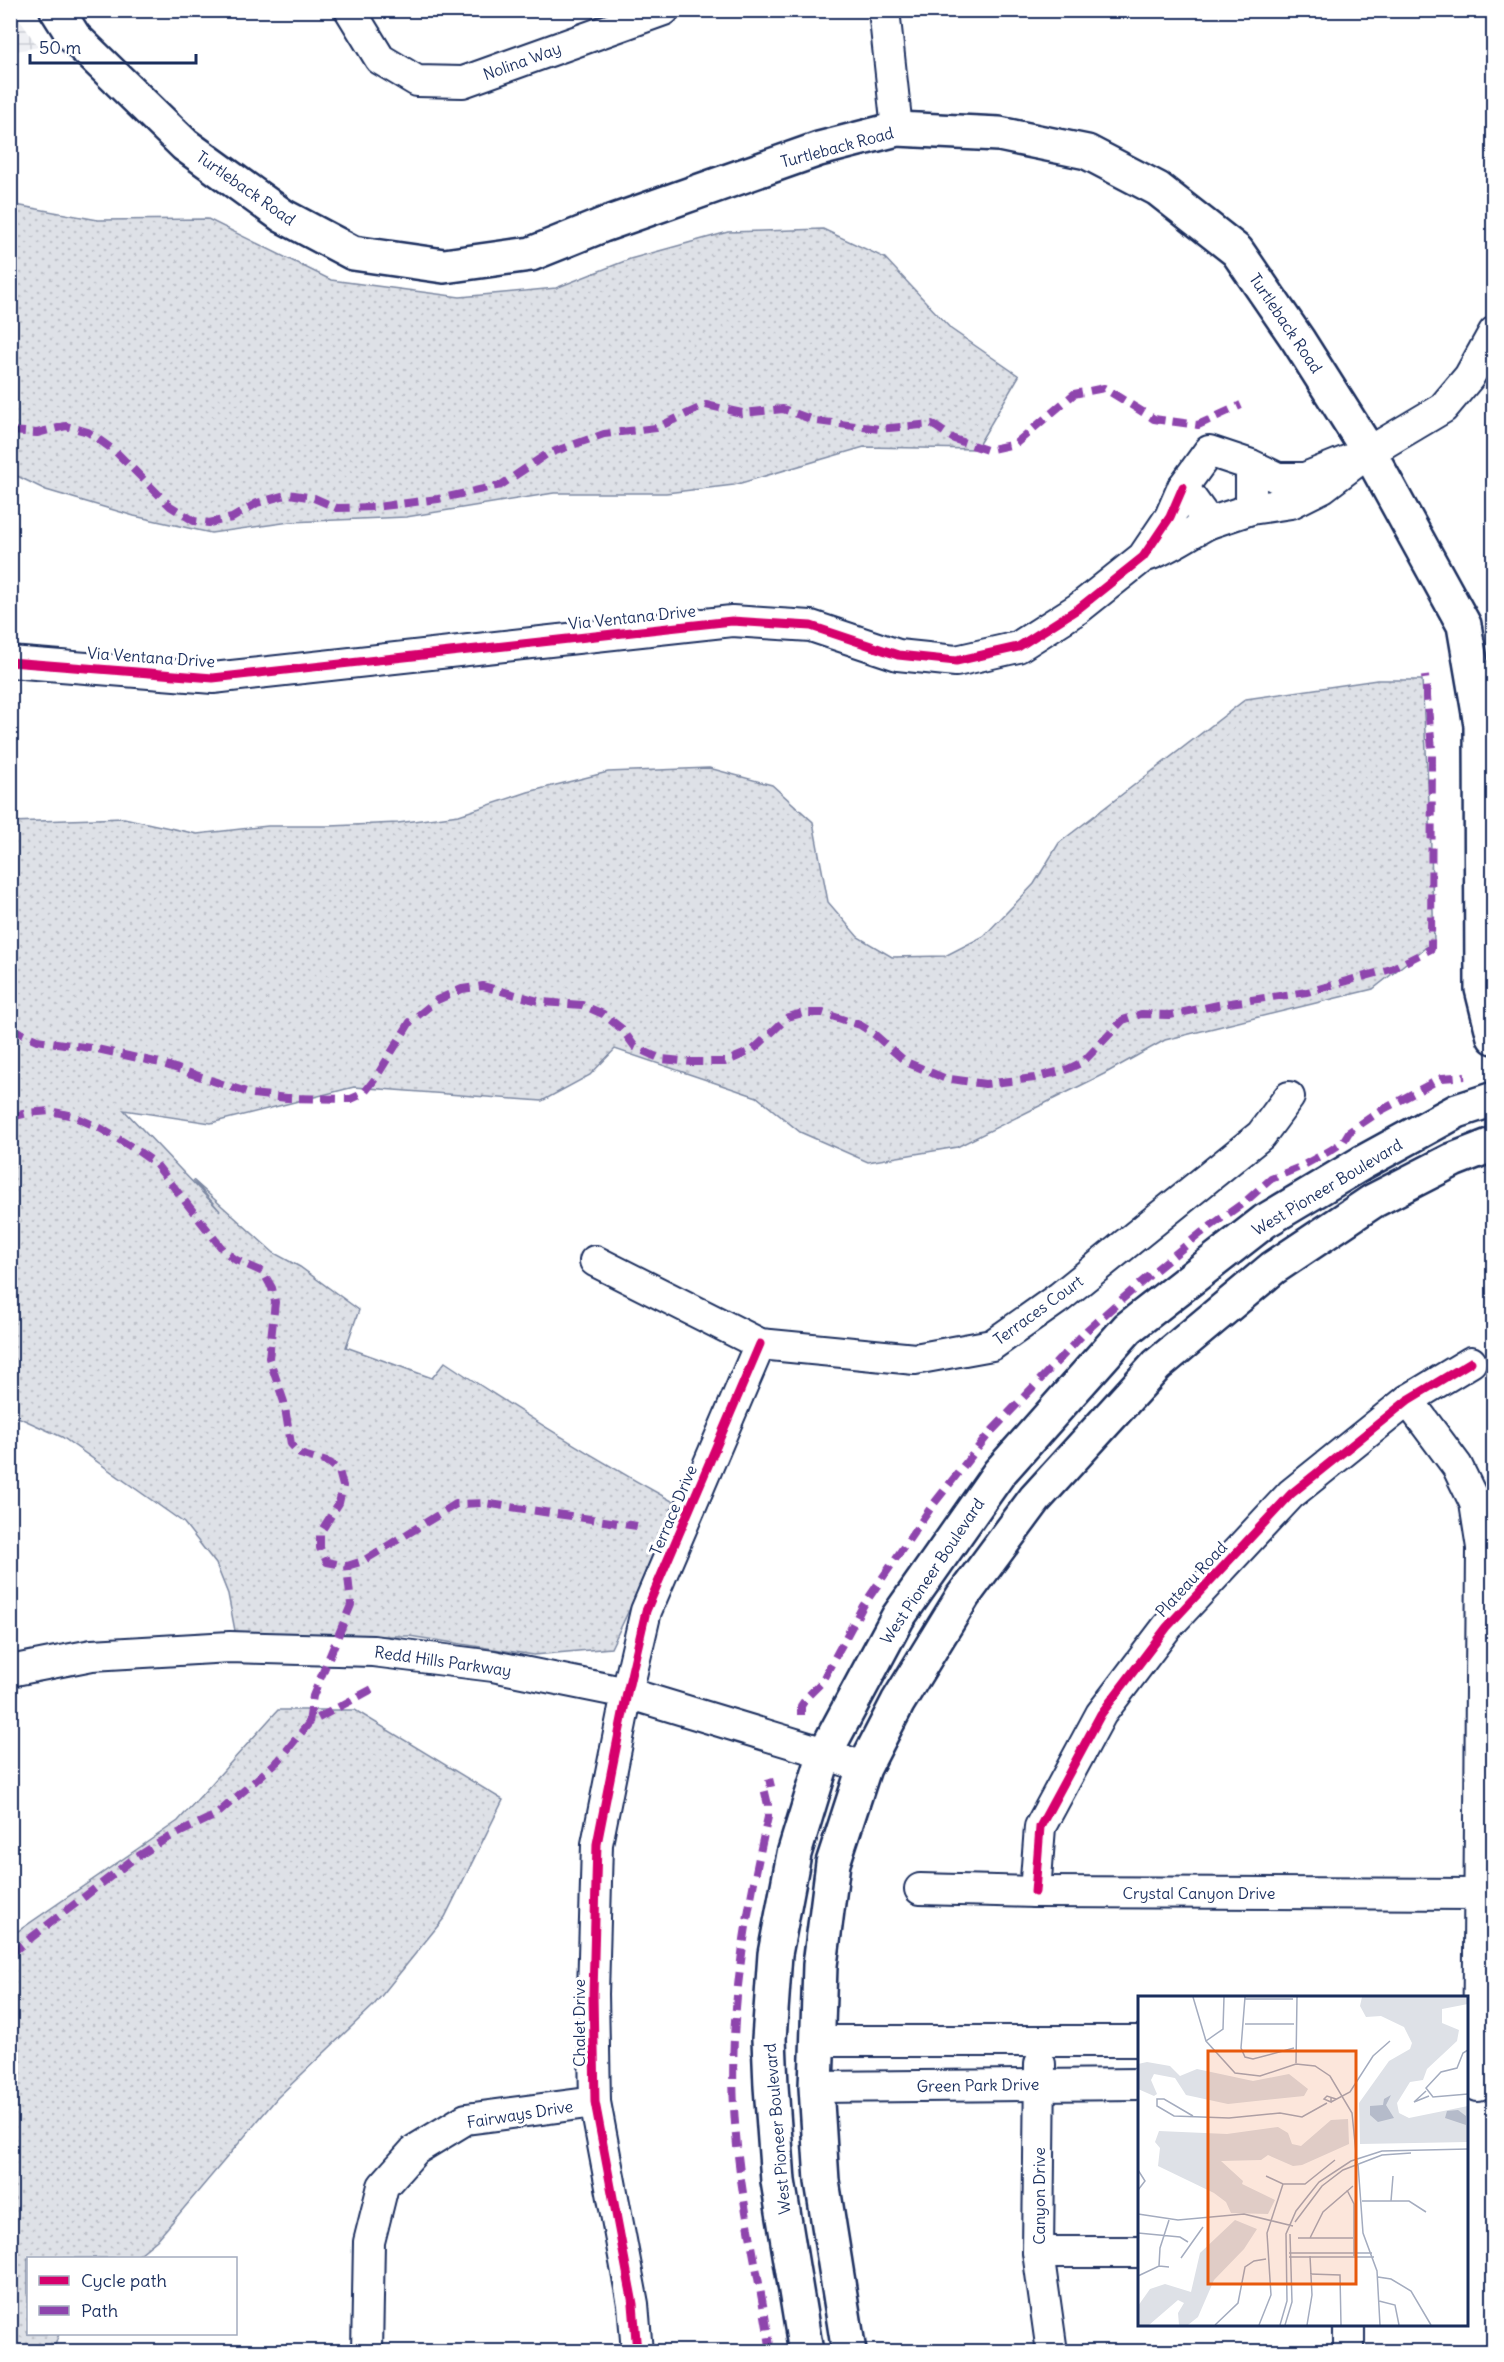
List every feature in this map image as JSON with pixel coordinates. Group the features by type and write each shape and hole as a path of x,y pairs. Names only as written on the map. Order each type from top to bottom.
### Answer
{"main road":[{"name":"Turtleback Road","path":"57,10 74,37 185,145 282,216 353,253 444,266 531,254 603,225 819,148 897,129 999,134 1087,152 1158,189 1237,251 1298,340 1369,452 1464,625 1481,725 1482,989 1494,1037"},
{"name":"West Pioneer Boulevard","path":"806,2352 778,2181 769,2039 775,1954 795,1854 825,1753 898,1617 999,1473 1128,1328 1265,1221 1362,1163 1448,1117 1494,1099"},
{"path":"849,2352 822,2181 816,2087 820,1965 833,1863 864,1768 898,1702 963,1596 1035,1498 1157,1365 1273,1268 1364,1207 1453,1160 1494,1144"}],"street":[{"name":"Nolina Way","path":"350,10 380,59 417,81 463,82 664,10"},
{"path":"884,10 897,129"},
{"path":"1369,452 1305,478 1278,478 1251,465 1209,451 1183,487 1209,523 1251,509 1291,502 1323,487 1369,452 1443,408 1469,377 1494,332"},
{"path":"1251,465 1251,509"},
{"name":"Via Ventana Drive","path":"10,662 213,678 732,621 812,626 898,655 956,661 1018,647 1079,608 1143,557 1170,517 1183,487"},
{"name":"Via Ventana Drive","path":"1143,557 1161,551 1181,537 1209,523"},
{"name":"Terraces Court","path":"595,1261 760,1344 915,1359 992,1345 1060,1297 1261,1135 1289,1097"},
{"name":"Terrace Drive","path":"627,1693 646,1611 760,1344"},
{"name":"Plateau Road","path":"1035,1892 1040,1827 1101,1714 1167,1627 1291,1494 1408,1400 1471,1362"},
{"path":"1408,1400 1457,1466 1475,1503 1482,1548 1478,1894 1479,2086"},
{"name":"Redd Hills Parkway","path":"10,1671 92,1655 219,1648 373,1651 494,1665 627,1693 825,1753 864,1768"},
{"name":"Chalet Drive","path":"627,1693 597,1844 593,1994 595,2102 633,2304 637,2352"},
{"name":"Crystal Canyon Drive","path":"920,1889 1035,1892 1478,1894"},
{"name":"Canyon Drive","path":"1041,2040 1038,2252 1052,2352"},
{"path":"817,2041 1138,2041"},
{"name":"Green Park Drive","path":"816,2087 1138,2084"},
{"name":"Fairways Drive","path":"367,2352 369,2242 383,2186 415,2150 466,2119 595,2102"},
{"path":"1038,2252 1138,2252"},
{"path":"1348,2326 1349,2352"}],"shaded area":[{"path":"11,10 14,11 38,47 11,52"},
{"path":"10,204 98,220 208,219 331,280 460,297 556,288 630,259 728,232 823,229 885,258 951,329 1019,376 976,449 864,447 734,485 666,493 554,493 406,517 290,522 211,533 134,516 46,490 11,473"},
{"path":"1377,680 1422,680 1434,941 1373,989 1165,1040 1104,1074 957,1147 868,1162 800,1132 757,1097 615,1049 590,1075 542,1101 354,1087 211,1123 124,1110 220,1211 193,1180 274,1253 300,1267 359,1310 346,1347 432,1378 445,1362 560,1436 679,1505 611,1648 534,1655 409,1636 236,1636 228,1594 216,1564 184,1523 62,1437 11,1414 11,822 124,818 197,834 268,826 398,823 459,815 528,792 608,772 709,768 772,785 813,822 828,902 858,937 892,957 945,956 984,936 1034,884 1059,843 1246,699"},
{"path":"278,1710 355,1710 503,1800 445,1917 374,2005 277,2098 157,2240 136,2257 27,2257 27,2335 59,2335 53,2351 11,2351 11,1936 178,1821"}],"marked path":[{"path":"10,431 37,433 66,426 88,432 115,451 170,506 194,521 209,523 232,518 257,503 289,494 314,498 337,508 376,507 438,499 501,485 547,454 604,434 656,428 706,405 742,413 783,409 816,421 879,429 932,424 954,439 987,450 1015,444 1074,394 1104,388 1154,419 1198,425 1241,405"},
{"path":"10,1028 37,1040 97,1049 160,1063 252,1094 287,1098 351,1099 364,1093 375,1079 410,1022 437,1000 462,989 483,986 542,1002 582,1005 603,1014 622,1029 635,1047 661,1059 725,1062 753,1050 788,1017 803,1013 823,1013 860,1025 906,1062 944,1078 985,1084 1034,1078 1068,1069 1083,1062 1123,1020 1141,1014 1170,1015 1223,1004 1307,992 1391,969 1431,949 1432,749 1425,676"},
{"path":"801,1715 801,1706 821,1683 863,1606 932,1506 988,1435 1087,1330 1152,1273 1271,1179 1300,1167 1331,1150 1343,1142 1349,1132 1380,1111 1442,1078 1465,1076"},
{"path":"10,1117 50,1111 73,1116 100,1128 135,1149 155,1163 224,1251 236,1260 263,1272 272,1288 275,1302 269,1358 284,1402 291,1444 300,1454 330,1463 339,1471 343,1486 339,1503 320,1533 320,1548 327,1562 347,1566 363,1561 456,1504 484,1503 637,1526"},
{"path":"309,1723 313,1696 351,1605 347,1566"},
{"path":"10,1954 132,1860 164,1840 216,1815 279,1760 309,1723 376,1687"},
{"path":"771,2352 739,2162 733,2055 739,1975 751,1895 768,1817 764,1788 766,1784 774,1782"}],"cycle path":[{"path":"10,662 213,678 732,621 811,626 898,655 956,661 1018,647 1079,608 1143,557 1170,517 1183,487"},
{"path":"637,2352 633,2304 595,2102 593,1994 597,1844 646,1611 760,1344"},
{"path":"1035,1892 1040,1827 1101,1714 1167,1627 1291,1494 1408,1400 1471,1362"}]}
